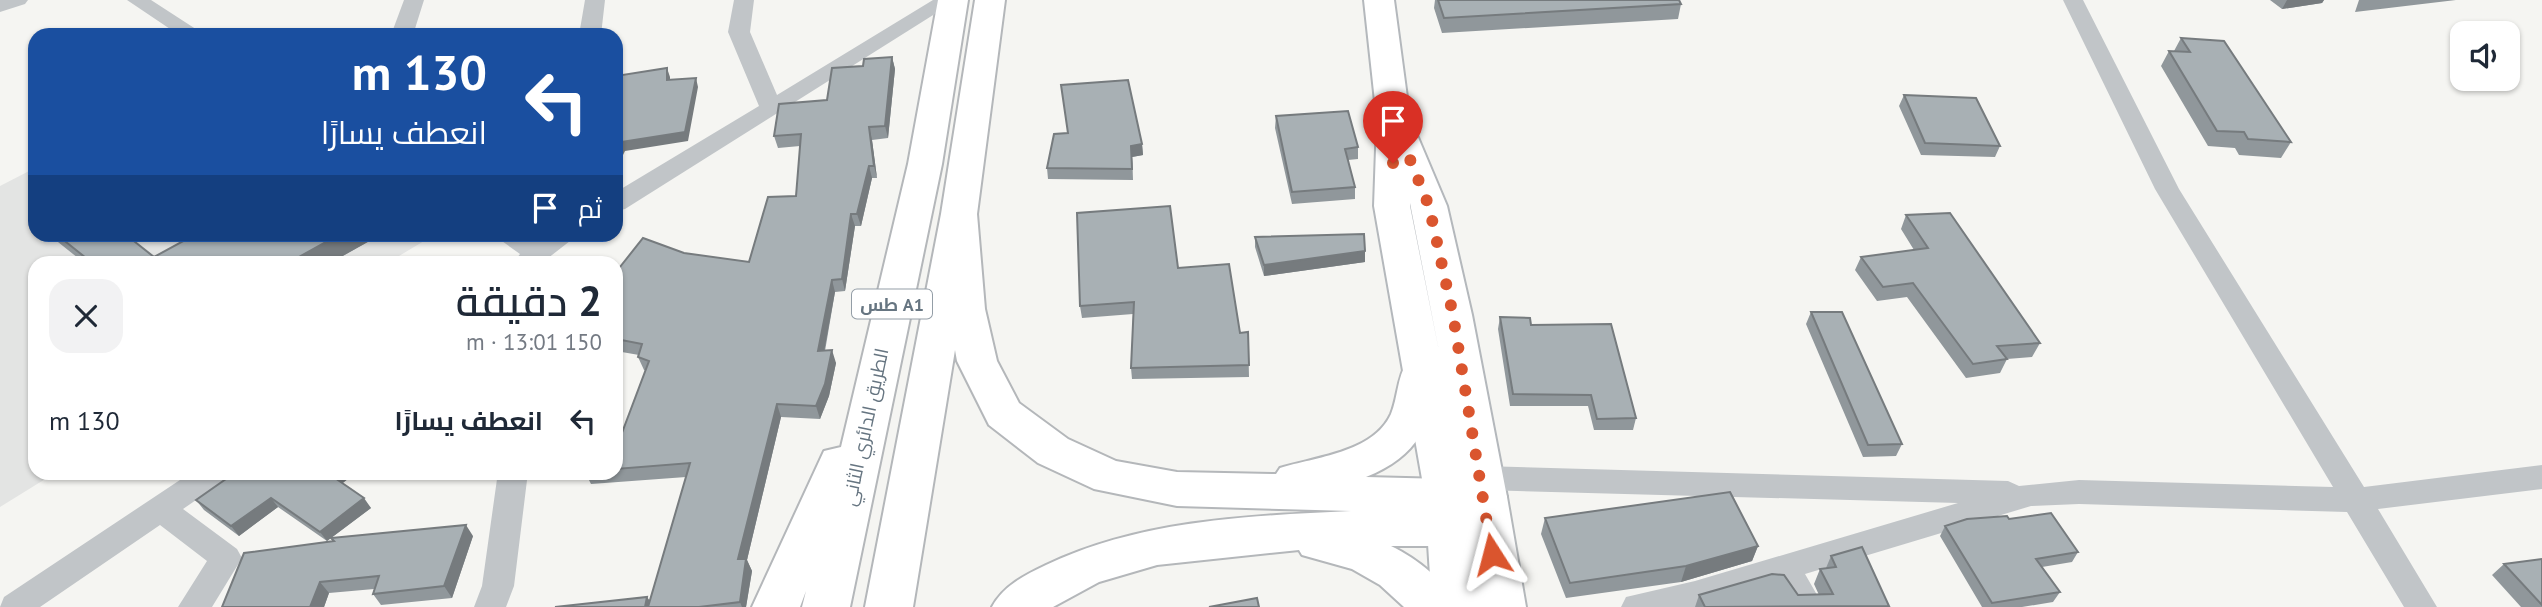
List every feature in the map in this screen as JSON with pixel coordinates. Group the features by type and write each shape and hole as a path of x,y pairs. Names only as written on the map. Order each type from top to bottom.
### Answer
{"main road":[{"name":"الطريق الدائري الثاني","path":"826,607 925,164 950,0"},
{"name":"طس A1","path":"889,607 959,214 979,92 990,0"},
{"path":"1379,0 1394,120 1392,206 1421,372 1470,505 1502,607"},
{"path":"1394,120 1429,206 1453,315 1470,505 1456,607"},
{"path":"959,214 965,309 977,361 1004,414 1054,451 1109,477 1177,489 1257,490 1470,505"},
{"path":"1257,490 1334,470 1371,457 1397,439 1411,416 1421,372"},
{"path":"776,607 874,384"},
{"path":"1016,607 1079,571 1139,549 1470,505"},
{"path":"1267,534 1335,544 1371,556 1408,578 1434,607"}],"street":[{"path":"0,6 18,0"},
{"path":"137,0 183,28"},
{"path":"404,28 414,0"},
{"path":"591,28 595,0"},
{"path":"744,0 739,32 771,108"},
{"path":"623,199 950,0"},
{"path":"2073,0 2168,189 2421,607"},
{"path":"513,242 530,256"},
{"path":"535,256 556,242"},
{"path":"1470,505 2079,492 2356,500 2542,477"},
{"path":"15,607 203,480"},
{"path":"490,607 498,586 512,480"},
{"path":"1637,607 1695,594 2031,494"},
{"path":"160,509 226,558 194,607"},
{"path":"1784,567 1808,607"}],"shaded area":[{"path":"28,172 28,242 422,242 399,256 28,256 28,480 44,480 0,507 0,186"}],"building":[{"path":"1438,0 1679,0 1681,4 1444,18"},
{"path":"2181,38 2224,41 2291,142 2248,139 2244,132 2217,131 2169,51 2190,52"},
{"path":"892,57 885,126 869,127 874,166 869,166 857,214 851,214 842,279 832,280 818,351 832,350 825,384 816,406 777,404 738,559 746,559 740,602 699,607 648,607 690,463 623,468 623,430 649,361 638,357 642,344 623,340 623,263 643,238 684,253 749,262 768,197 796,196 801,134 774,136 779,104 827,100 832,68 863,66 864,59"},
{"path":"667,68 667,80 696,78 685,132 623,142 623,75"},
{"path":"1128,80 1142,144 1131,146 1132,169 1047,168 1054,134 1068,133 1061,85"},
{"path":"1904,95 1976,98 2000,146 1925,143"},
{"path":"1348,111 1358,147 1345,149 1355,187 1292,192 1276,116"},
{"path":"1170,206 1178,268 1229,264 1240,333 1248,332 1249,365 1131,368 1134,302 1080,306 1077,213"},
{"path":"1950,213 2040,343 1997,346 2007,359 1973,364 1913,283 1883,287 1861,257 1928,248 1906,215"},
{"path":"1364,234 1365,251 1264,265 1255,237"},
{"path":"66,242 135,242 153,256 84,256"},
{"path":"181,242 326,242 301,256 156,256"},
{"path":"1811,312 1842,312 1902,444 1868,445"},
{"path":"1500,317 1530,318 1531,325 1611,324 1636,418 1597,419 1591,395 1513,394"},
{"path":"225,480 338,480 364,498 320,532 271,498 231,526 196,500"},
{"path":"1730,492 1758,546 1686,566 1570,583 1545,518"},
{"path":"2051,513 2078,552 2036,559 2060,592 1992,603 1945,526 1967,519 2007,516 2009,519"},
{"path":"466,525 444,586 373,594 379,576 320,582 310,607 222,607 244,553 334,541 331,538"},
{"path":"1862,547 1889,606 1705,607 1699,595 1772,574 1784,575 1798,595 1833,594 1820,569 1836,567 1831,556"},
{"path":"2542,559 2542,605 2504,564"},
{"path":"647,597 645,607 555,607"},
{"path":"1257,598 1259,607 1209,607"}],"route":[{"path":"1393,163 1394,120 1429,206 1453,315 1485,497 1492,554"}]}
